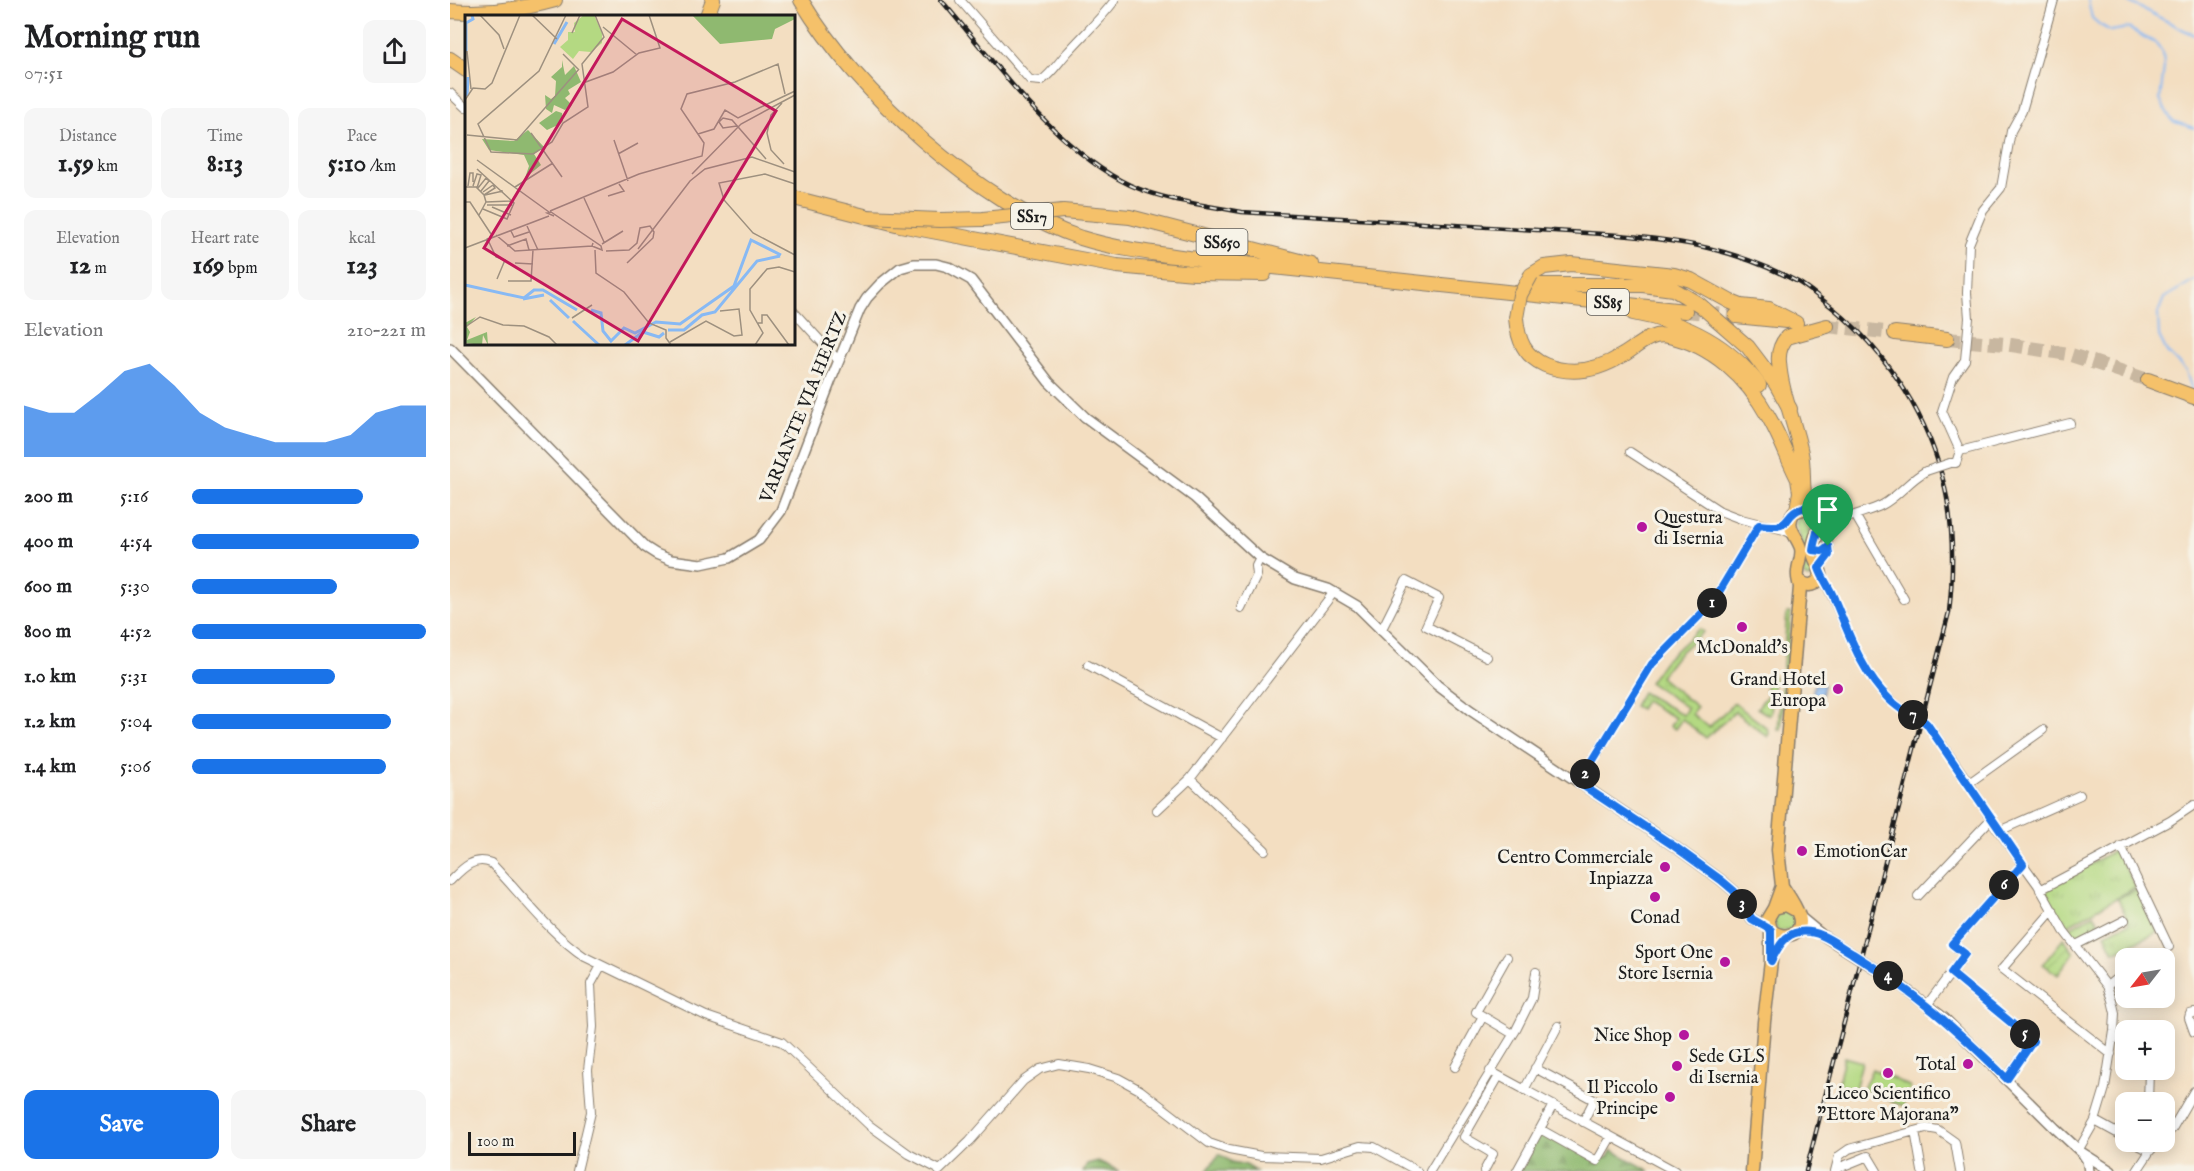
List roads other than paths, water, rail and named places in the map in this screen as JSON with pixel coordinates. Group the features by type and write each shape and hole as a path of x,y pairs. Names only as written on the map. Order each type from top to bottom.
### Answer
{"highway":[{"path":"450,11 489,13 514,10 555,0"},
{"path":"706,15 713,0"},
{"name":"SS17","path":"801,0 843,59 907,126 989,190 1027,213 1081,237 1127,250 1502,291"},
{"path":"450,59 465,68"},
{"name":"SS650","path":"795,198 866,217 1048,253 1155,271 1344,275"},
{"name":"SS650","path":"866,217 983,219 1063,211 1130,217 1315,265 1364,270 1380,278"},
{"path":"1796,322 1769,309 1741,306 1691,280 1674,275 1571,264 1544,267 1531,275 1520,295 1516,318 1520,342 1530,356 1556,369 1575,372 1594,368 1624,355 1652,336 1666,335 1718,358 1742,379 1756,397 1769,417 1799,482"},
{"path":"1476,288 1512,285 1587,287 1642,285 1673,289 1700,305 1748,347 1776,384 1790,409"},
{"name":"SS85","path":"1502,291 1685,311"},
{"path":"1531,294 1560,305 1651,316 1702,335 1723,348 1755,380 1775,411 1790,442 1799,482 1799,512"},
{"path":"1736,316 1827,326 1787,337 1782,342 1778,361 1802,457 1803,492 1799,512"},
{"path":"1896,333 1947,339"},
{"path":"2148,380 2188,394"}],"main road":[{"path":"1771,961 1778,948 1800,925 1798,913 1782,886 1778,850 1798,598 1812,579 1813,550 1820,526 1819,518 1814,512 1799,512 1789,523 1800,548 1801,559 1798,571 1812,579"},
{"path":"1752,1171 1771,961 1768,922 1782,886"},
{"path":"1772,910 1786,904 1798,913"},
{"path":"1770,929 1780,936 1792,935"}],"street":[{"path":"960,0 1030,80 1041,81 1102,17 1114,0"},
{"path":"2054,0 2022,111 2011,131 2001,188 1983,210 1969,244 1967,293 1969,318 1965,360 1953,377 1942,411 1960,451 1956,463 1926,471 1915,478 1896,497 1881,506 1843,520 1829,532 1827,536 1829,555 1812,579 1830,590 1847,632 1865,667 1881,690 1907,713 1922,719 1927,724 1969,783 2076,945 2107,986 2115,1013 2111,1054 2105,1088 2095,1121 2080,1150"},
{"path":"450,93 465,107"},
{"name":"VARIANTE VIA HERTZ","path":"450,348 645,547 671,560 701,564 729,558 745,550 759,540 781,511 861,309 880,284 900,268 914,264 936,264 948,267 971,280 1037,368 1066,400 1119,444 1195,498 1260,558 1295,579 1334,592 1357,606 1437,685 1470,710 1721,880 1734,891 1746,912"},
{"path":"795,313 839,361"},
{"path":"1960,451 2070,423"},
{"path":"1630,452 1720,511 1759,525 1776,527 1793,535"},
{"path":"1776,527 1784,525 1799,512"},
{"path":"1854,515 1904,599"},
{"path":"1579,783 1652,664 1713,602 1759,525"},
{"path":"1813,550 1822,551 1828,546"},
{"path":"1241,608 1257,575 1256,566 1260,558"},
{"path":"1381,631 1406,581 1439,598 1426,626 1486,657"},
{"path":"1157,810 1190,779 1334,592"},
{"path":"1088,665 1222,738"},
{"path":"1969,783 2043,730"},
{"path":"1190,779 1265,850"},
{"path":"1999,831 2080,795"},
{"path":"2040,890 2170,821 2194,805"},
{"path":"1918,896 1991,819"},
{"path":"2121,846 2169,947"},
{"path":"450,881 474,861 483,860 491,863 568,945 601,966 607,966 706,1016 782,1042 869,1125 909,1154 939,1170 970,1141 1023,1081 1040,1069 1059,1064 1089,1069 1118,1078 1140,1089 1209,1143 1229,1150 1261,1156 1321,1158 1360,1146 1374,1147 1416,1171"},
{"path":"1927,1005 1965,954 1952,944 2023,864"},
{"path":"1746,912 1761,915 1772,910"},
{"path":"2053,910 2002,969 2111,1054"},
{"path":"1746,912 1752,919 1770,929"},
{"path":"1798,913 1822,935 1892,979 1927,1005 1958,1031 2055,1128 2080,1150 2111,1171"},
{"path":"2076,945 2125,920"},
{"path":"1792,935 1808,932 1822,935"},
{"path":"1507,957 1476,1012 1514,1034"},
{"path":"577,1171 591,1112 588,1070 593,1027 591,984 601,966"},
{"path":"1430,1171 1514,1034 1532,998 1536,972"},
{"path":"1951,973 2033,1041 2007,1079"},
{"path":"2107,986 2115,979"},
{"path":"2194,1012 2189,1018 2194,1032"},
{"path":"1455,1067 1483,1016"},
{"path":"1524,1090 1558,1026"},
{"path":"1536,1068 1594,1100 1582,1122"},
{"path":"1490,1071 1676,1171"},
{"path":"1484,1171 1493,1154 1464,1137 1499,1076"},
{"path":"2175,1124 2194,1091"},
{"path":"1517,1171 1553,1105"},
{"path":"2095,1121 2115,1132"},
{"path":"1836,1171 1839,1156 1849,1149 1926,1128 1938,1130 1955,1142 1960,1171"},
{"path":"1540,1129 1597,1161 1611,1137"},
{"path":"1915,1131 1922,1171"},
{"path":"2080,1150 2087,1160 2090,1171 2101,1165"},
{"path":"2137,1171 2149,1152"},
{"path":"1836,1171 1868,1156 1876,1171"}],"water":[{"path":"1814,683 1824,684 1821,704 1812,702"}],"waterway":[{"path":"2088,0 2092,18 2100,25 2111,31 2128,28 2157,44 2163,53 2164,67 2160,100 2172,121 2194,128"},
{"path":"2125,0 2194,35"},
{"path":"2192,390 2186,371 2167,352 2159,336 2158,313 2164,298 2194,280"}],"tunnel":[{"path":"1685,311 1736,316"},
{"path":"1827,326 1895,333"},
{"path":"1947,339 2005,344 2068,354 2148,380"}],"railway":[{"path":"941,0 1052,128 1077,151 1103,170 1143,190 1185,202 1242,212 1619,235 1689,244 1754,262 1805,286 1844,318 1881,357 1912,402 1934,450 1942,476 1949,509 1952,544 1949,612 1806,1171"}],"place":[{"name":"Questura di Isernia","path":"1642,527"},
{"name":"McDonald's","path":"1742,627"},
{"name":"Grand Hotel Europa","path":"1838,689"},
{"name":"EmotionCar","path":"1802,851"},
{"name":"Centro Commerciale Inpiazza","path":"1665,867"},
{"name":"Conad","path":"1655,897"},
{"name":"Sport One Store Isernia","path":"1725,962"},
{"name":"Nice Shop","path":"1684,1035"},
{"name":"Total","path":"1968,1064"},
{"name":"Sede GLS di Isernia","path":"1677,1066"},
{"name":"Liceo Scientifico \"Ettore Majorana\"","path":"1888,1073"},
{"name":"Il Piccolo Principe","path":"1670,1097"}]}
